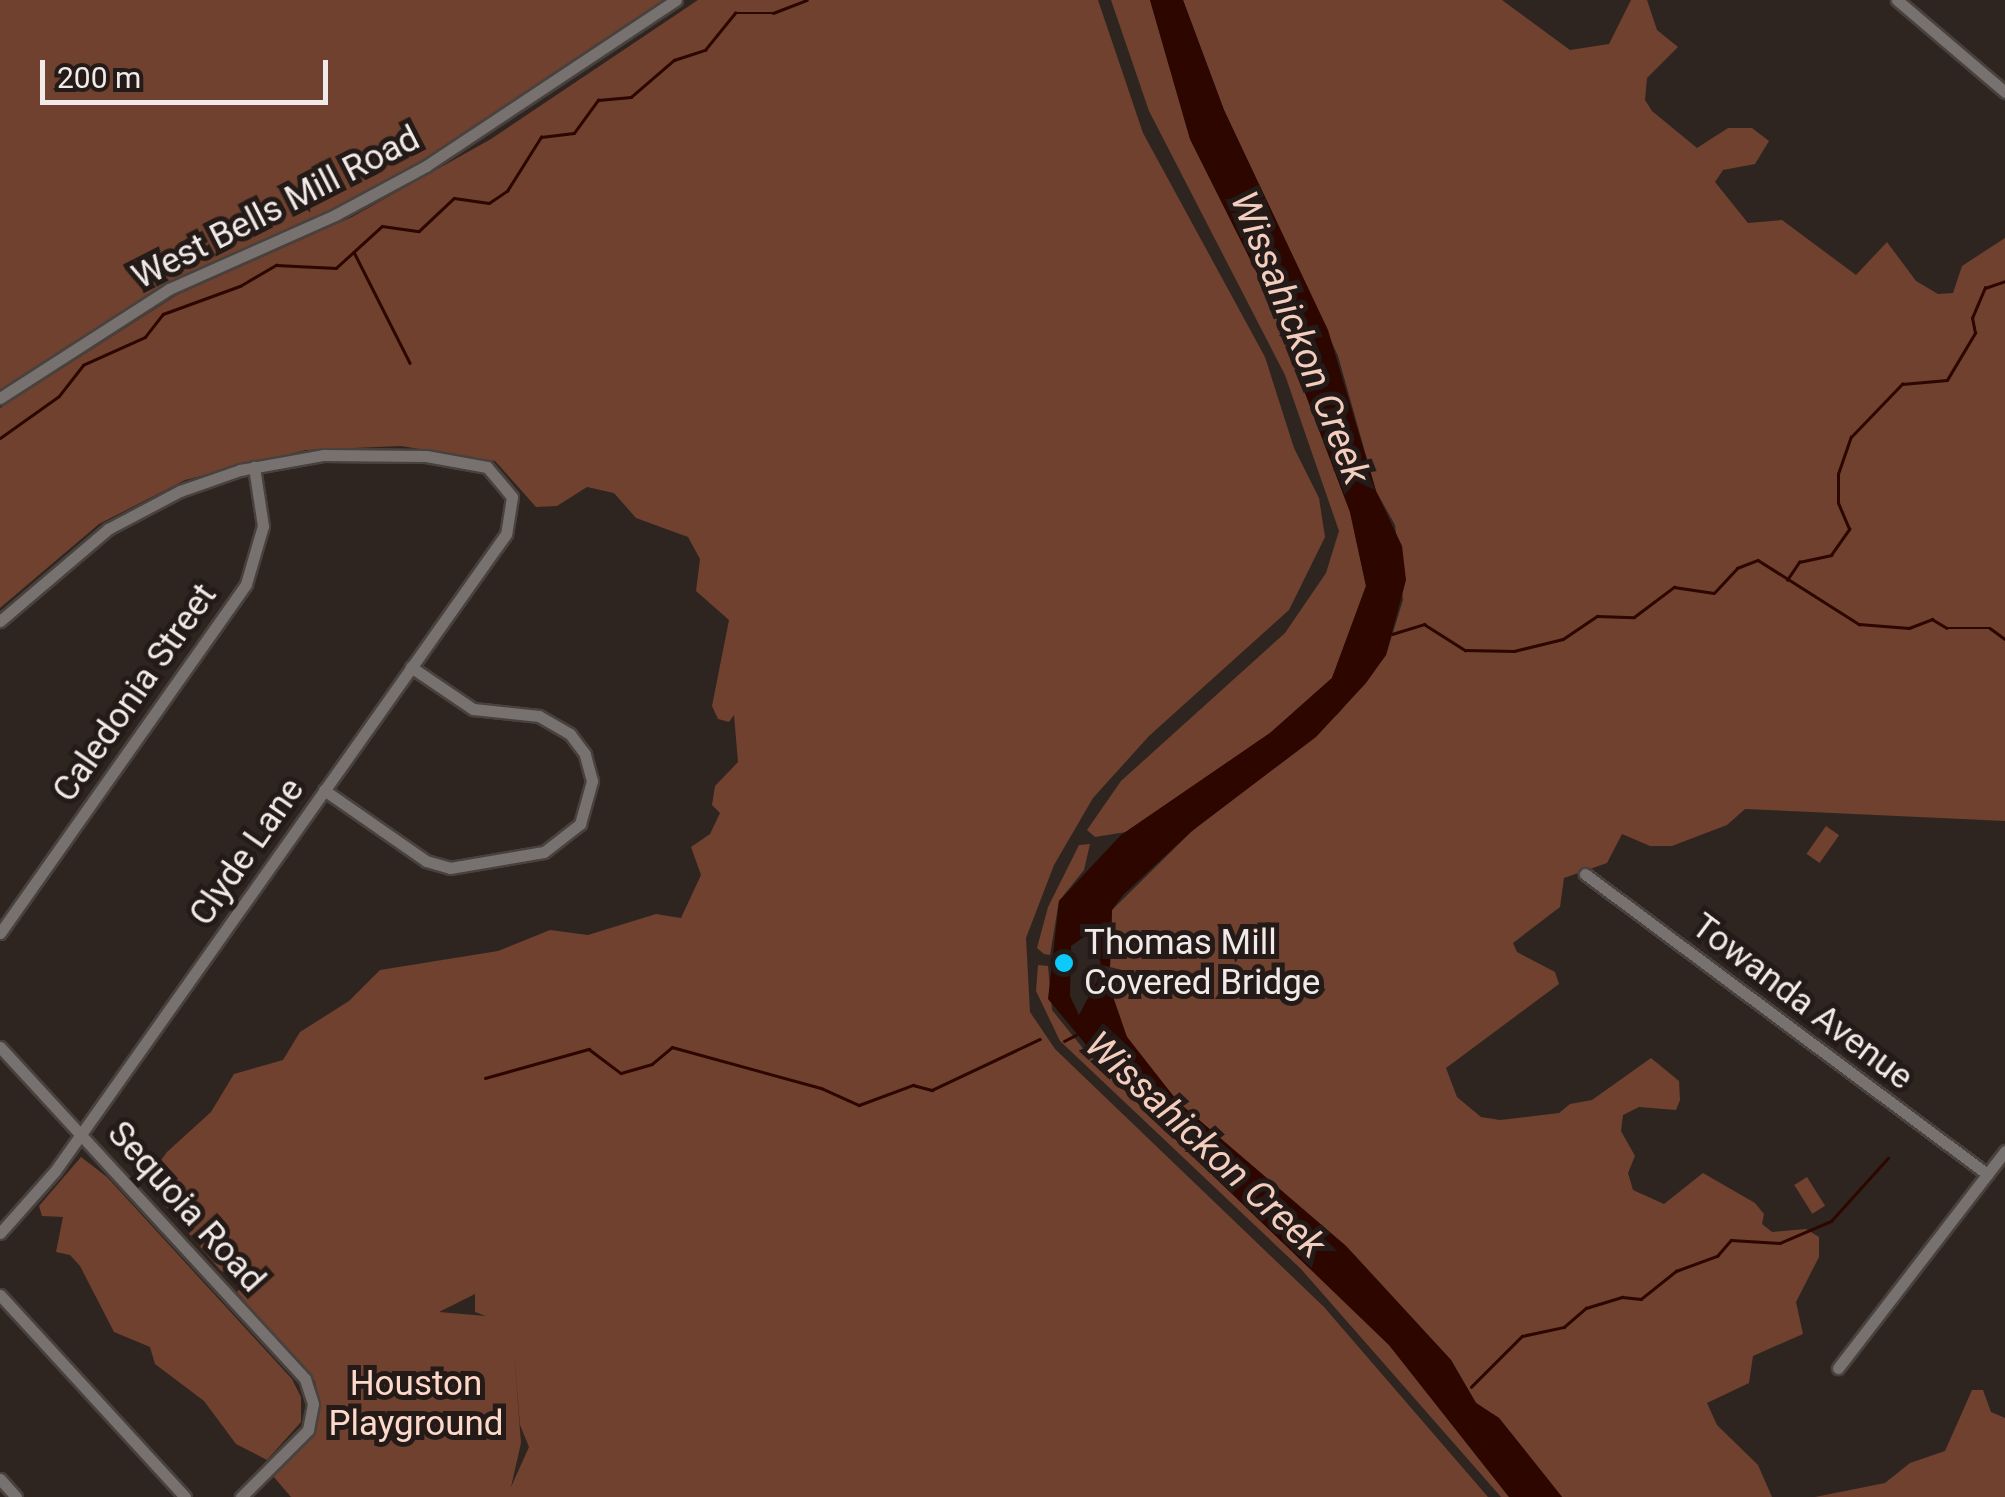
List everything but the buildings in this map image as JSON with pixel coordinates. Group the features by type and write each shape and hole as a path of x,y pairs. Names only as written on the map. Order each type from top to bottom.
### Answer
{"street":[{"name":"West Bells Mill Road","path":"0,398 169,289 322,222 426,166 676,0"},
{"path":"1897,0 2005,92"},
{"path":"1912,13 1923,0"},
{"name":"Clyde Lane","path":"0,1233 82,1134 506,534 513,511 510,490 487,467 426,456 334,454 254,467"},
{"path":"0,621 108,529 180,492 254,467"},
{"name":"Caledonia Street","path":"0,933 246,584 263,526 254,467"},
{"path":"324,790 426,862 461,868 560,844 585,817 592,781 581,746 557,723 473,709 412,667"},
{"name":"Towanda Avenue","path":"1585,874 1987,1174"},
{"name":"Sequoia Road","path":"0,1047 299,1371 313,1413 303,1438 242,1497"},
{"path":"1838,1368 2005,1151"},
{"path":"0,1295 185,1497"},
{"path":"0,1479 16,1497"}],"green space":[{"path":"0,0 666,0 441,152 346,204 171,283 0,392"},
{"name":"Houston Playground","path":"698,0 1098,0 1143,133 1265,357 1294,448 1319,498 1325,537 1289,610 1149,736 1093,798 1054,865 1026,938 1030,1012 1055,1049 1324,1307 1488,1497 291,1497 273,1476 314,1433 320,1408 315,1381 237,1292 244,1284 220,1270 145,1182 167,1152 211,1112 234,1074 283,1060 300,1032 349,1001 380,970 498,951 550,930 588,935 656,914 681,918 701,875 691,847 710,834 720,813 712,805 715,786 738,762 734,715 729,722 718,719 712,706 729,620 696,591 700,559 688,537 636,518 614,493 587,487 557,506 536,507 495,461 401,446 306,450 185,480 99,524 0,608 0,408 177,295 352,217 491,139","holes":["475,1294 475,1312 486,1316 439,1312","514,1353 520,1425 529,1447 511,1487 521,1443"]},
{"path":"1111,0 1150,0 1190,139 1268,295 1350,512 1366,586 1332,678 1270,733 1126,832 1095,837 1087,830 1121,781 1285,633 1326,573 1339,531 1285,375 1149,111"},
{"path":"1183,0 1502,0 1570,50 1609,44 1631,0 1647,0 1657,30 1678,47 1647,78 1645,100 1652,111 1697,148 1728,128 1752,128 1769,141 1755,164 1723,170 1715,182 1748,223 1782,220 1856,275 1887,242 1916,281 1938,294 1953,293 1962,266 2005,238 2005,821 1745,809 1727,825 1672,846 1650,846 1622,834 1607,863 1564,878 1560,907 1513,943 1517,952 1555,972 1559,984 1446,1068 1457,1097 1481,1117 1500,1120 1559,1113 1570,1104 1592,1100 1651,1058 1679,1081 1680,1100 1676,1110 1639,1107 1623,1115 1621,1131 1635,1156 1628,1173 1633,1190 1664,1204 1703,1173 1755,1203 1764,1214 1762,1224 1772,1232 1806,1229 1819,1237 1819,1257 1796,1302 1803,1334 1753,1356 1749,1383 1707,1403 1717,1425 1758,1465 1772,1497 1562,1497 1499,1418 1476,1403 1451,1360 1346,1246 1178,1102 1127,1037 1111,1003 1107,979 1136,989 1175,991 1177,984 1110,967 1112,910 1192,831 1338,714 1386,655 1403,600 1395,525 1376,491 1338,356 1224,110"},
{"path":"1826,826 1839,835 1820,863 1806,854"},
{"path":"1090,844 1084,870 1059,901 1050,955 1044,954 1037,948 1048,907 1079,845"},
{"path":"1038,965 1048,966 1052,1010 1086,1052 1389,1345 1509,1497 1501,1497 1301,1269 1060,1041 1036,991"},
{"path":"81,1157 107,1177 292,1379 301,1397 301,1422 267,1460 236,1444 204,1401 155,1364 150,1347 114,1332 80,1266 70,1255 56,1252 63,1217 42,1216 39,1206"},
{"path":"1807,1177 1825,1206 1812,1214 1794,1185"},
{"path":"1972,1390 1983,1390 1991,1412 2005,1418 2005,1497 1815,1497 1885,1483 1910,1463 1945,1451"}],"water":[{"name":"Wissahickon Creek","path":"1150,0 1183,0 1224,110 1328,330 1376,491 1402,546 1406,580 1386,655 1366,683 1316,737 1192,831 1123,895 1112,910 1110,967 1101,965 1092,931 1071,946 1070,996 1079,1015 1099,977 1107,979 1127,1037 1178,1102 1346,1246 1451,1360 1476,1403 1499,1418 1562,1497 1509,1497 1389,1345 1122,1088 1048,999 1059,901 1121,835 1270,733 1332,678 1366,586 1350,512 1268,295 1190,139"}],"waterway":[{"path":"0,438 59,396 83,365 145,337 163,314 240,286 276,265 336,268 382,226 419,231 454,198 489,203 507,191 541,137 574,133 598,100 631,97 674,60 705,50 735,13 773,13 807,0"},
{"path":"354,252 410,363"},
{"path":"1787,580 1799,562 1831,555 1849,529 1838,503 1838,474 1851,437 1902,384 1947,380 1975,333 1972,318 1985,288 2005,281"},
{"path":"1392,634 1424,624 1465,650 1514,651 1563,639 1597,616 1634,617 1674,587 1714,593 1737,568 1758,560 1859,624 1909,628 1932,619 1947,628 1990,628 2005,639"},
{"name":"Wissahickon Creek","path":"1064,1041 1076,1035"},
{"path":"485,1078 589,1049 621,1073 652,1064 672,1047 821,1088 859,1105 913,1085 932,1090 1040,1039"},
{"path":"1471,1387 1522,1336 1564,1327 1586,1308 1622,1297 1641,1299 1676,1271 1717,1256 1731,1240 1780,1243 1831,1221 1888,1158"}],"place":[{"name":"Thomas Mill Covered Bridge","path":"1064,963"}]}
